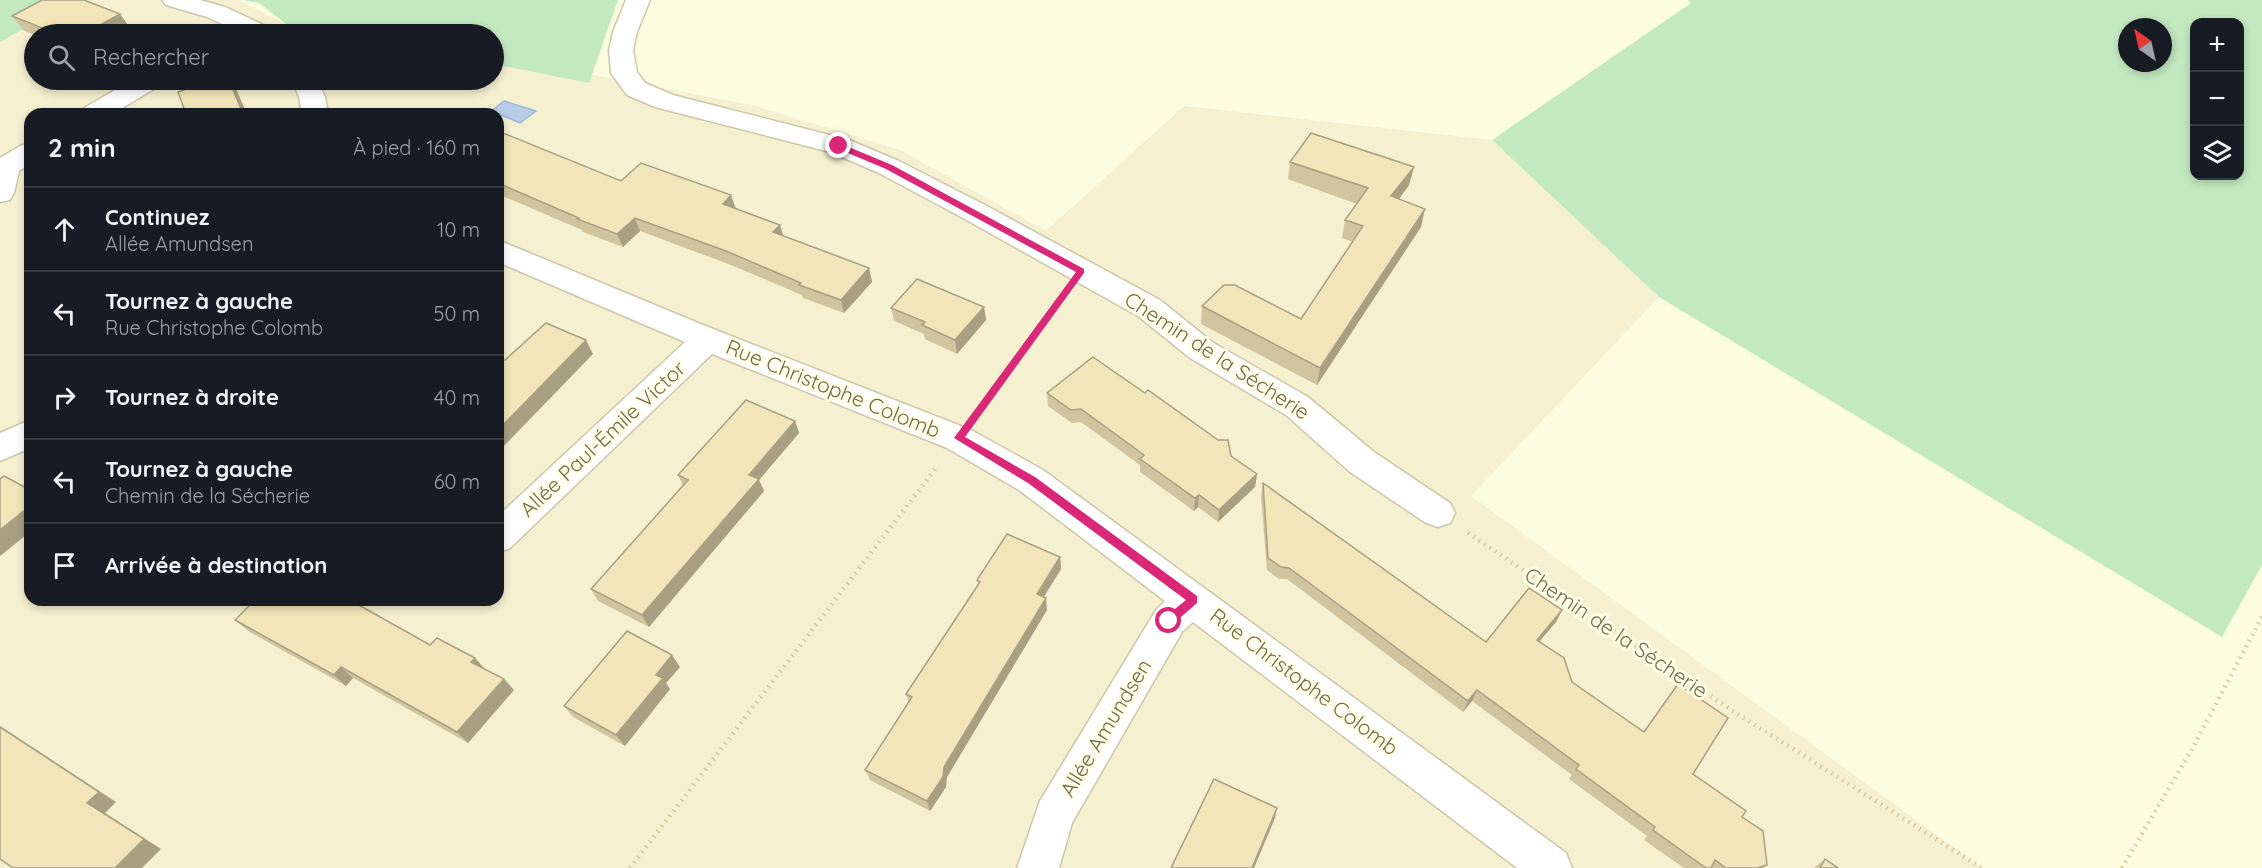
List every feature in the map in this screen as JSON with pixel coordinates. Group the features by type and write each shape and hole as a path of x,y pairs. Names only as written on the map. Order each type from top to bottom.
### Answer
{"street":[{"path":"174,0 216,12 233,24"},
{"name":"Chemin de la Sécherie","path":"638,0 625,32 621,50 624,73 636,89 664,101 839,146 889,167 1149,308 1201,350 1297,406 1362,462 1438,513"},
{"path":"103,108 133,90"},
{"path":"309,90 314,108"},
{"path":"0,192 6,167 24,156"},
{"name":"Rue Christophe Colomb","path":"504,253 708,339 958,438 1031,480 1551,868"},
{"name":"Allée Paul-Émile Victor","path":"504,532 708,339"},
{"path":"0,448 24,436"},
{"name":"Allée Amundsen","path":"1038,868 1054,815 1169,621 1193,599"}],"path":[{"path":"630,868 958,438 1081,271"},
{"name":"Chemin de la Sécherie","path":"1438,513 1733,711 1982,868"},
{"path":"2122,868 2192,749 2262,617"}],"shaded area":[{"path":"0,0 238,0 285,24 24,24 24,90 504,90 504,65 599,76 752,105 900,150 1046,231 1184,106 1492,140 1659,297 1471,496 1982,868 0,868"}],"green space":[{"path":"0,0 75,0 32,24 24,24 24,29 0,42"},
{"path":"243,0 618,0 589,83 504,66 504,24 286,24 259,3"},
{"path":"1688,0 2262,0 2262,565 2222,637 1659,297 1492,140 1691,3"}],"water":[{"path":"504,101 536,111 520,123 504,116 504,108 495,108"}],"building":[{"path":"42,0 84,0 120,14 102,24 32,24 12,16"},
{"path":"233,90 241,108 184,108 178,92"},
{"path":"504,133 621,181 641,163 731,195 723,204 780,225 773,232 869,268 841,300 799,285 801,283 726,251 635,218 617,234 577,219 579,218 504,186"},
{"path":"1311,133 1414,167 1391,196 1425,209 1320,368 1202,306 1224,285 1235,285 1301,319 1363,226 1345,220 1368,188 1290,162"},
{"path":"917,279 984,307 955,340 922,325 925,322 891,308"},
{"path":"546,323 586,340 504,424 505,360"},
{"path":"1093,357 1145,393 1148,390 1218,440 1228,440 1231,456 1257,474 1219,510 1199,495 1195,498 1140,459 1144,455 1081,409 1071,410 1047,393"},
{"path":"746,400 795,421 749,475 759,479 642,615 591,589 688,480 678,475"},
{"path":"4,476 24,487 24,511 0,530 0,479"},
{"path":"1263,483 1486,642 1529,588 1562,610 1537,640 1564,658 1572,682 1644,732 1678,684 1728,718 1693,774 1746,811 1742,817 1763,831 1767,865 1757,868 1726,868 1715,860 1711,868 1706,868 1653,830 1655,827 1576,769 1579,765 1477,690 1468,701 1289,568 1281,567 1268,558"},
{"path":"1007,534 1060,557 1037,594 1046,598 944,767 943,777 927,801 865,770 912,697 906,694 980,582 977,580"},
{"path":"249,606 361,606 430,645 437,638 475,658 471,662 504,679 457,732 341,667 334,675 235,620"},
{"path":"627,631 672,655 656,675 663,678 616,735 564,706"},
{"path":"0,727 99,792 87,803 144,839 115,868 13,868 0,859"},
{"path":"1214,779 1277,808 1252,868 1171,868"},
{"path":"1825,859 1838,868 1820,868"}],"route":[{"path":"839,146 889,167 1081,271 958,438 1031,480 1193,599 1169,621"}]}
